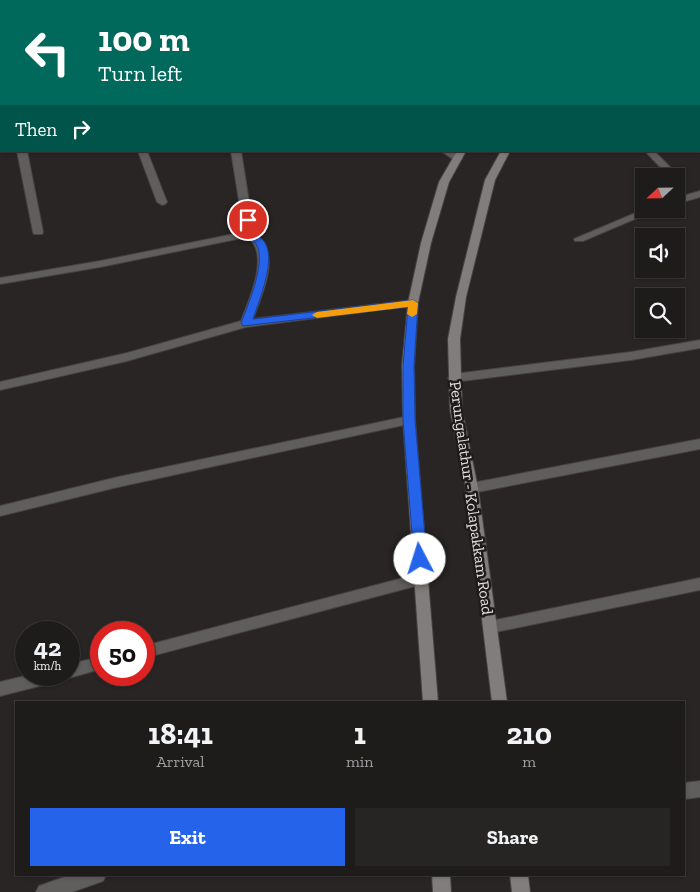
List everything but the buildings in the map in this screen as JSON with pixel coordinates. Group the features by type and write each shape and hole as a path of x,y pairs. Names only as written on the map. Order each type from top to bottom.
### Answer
{"main road":[{"name":"Perungalathur - Kolapakkam Road","path":"499,701 472,488 456,410 454,339 461,297 490,180 505,152"},
{"path":"430,701 409,420 408,366 413,303 426,243 444,182 460,155"},
{"path":"441,876 442,892"},
{"path":"519,876 521,892"}],"street":[{"path":"22,152 38,232"},
{"path":"142,152 162,202"},
{"path":"236,152 249,234"},
{"path":"650,152 664,167"},
{"path":"685,198 700,194"},
{"path":"579,239 635,216"},
{"path":"0,281 100,264 249,234 260,242 264,252 263,273 246,323"},
{"path":"0,386 127,357 246,323 413,303"},
{"path":"454,378 631,356 700,344"},
{"path":"0,512 118,482 409,420"},
{"path":"472,488 700,444"},
{"path":"155,649 422,579"},
{"path":"491,627 700,584"},
{"path":"0,689 15,685"},
{"path":"685,791 700,789"},
{"path":"45,892 94,876"}],"slow traffic":[{"path":"317,315 413,303 412,314"}],"route":[{"path":"248,220 249,234 260,242 264,252 263,273 246,323 413,303 408,366 409,420 420,559"}]}
